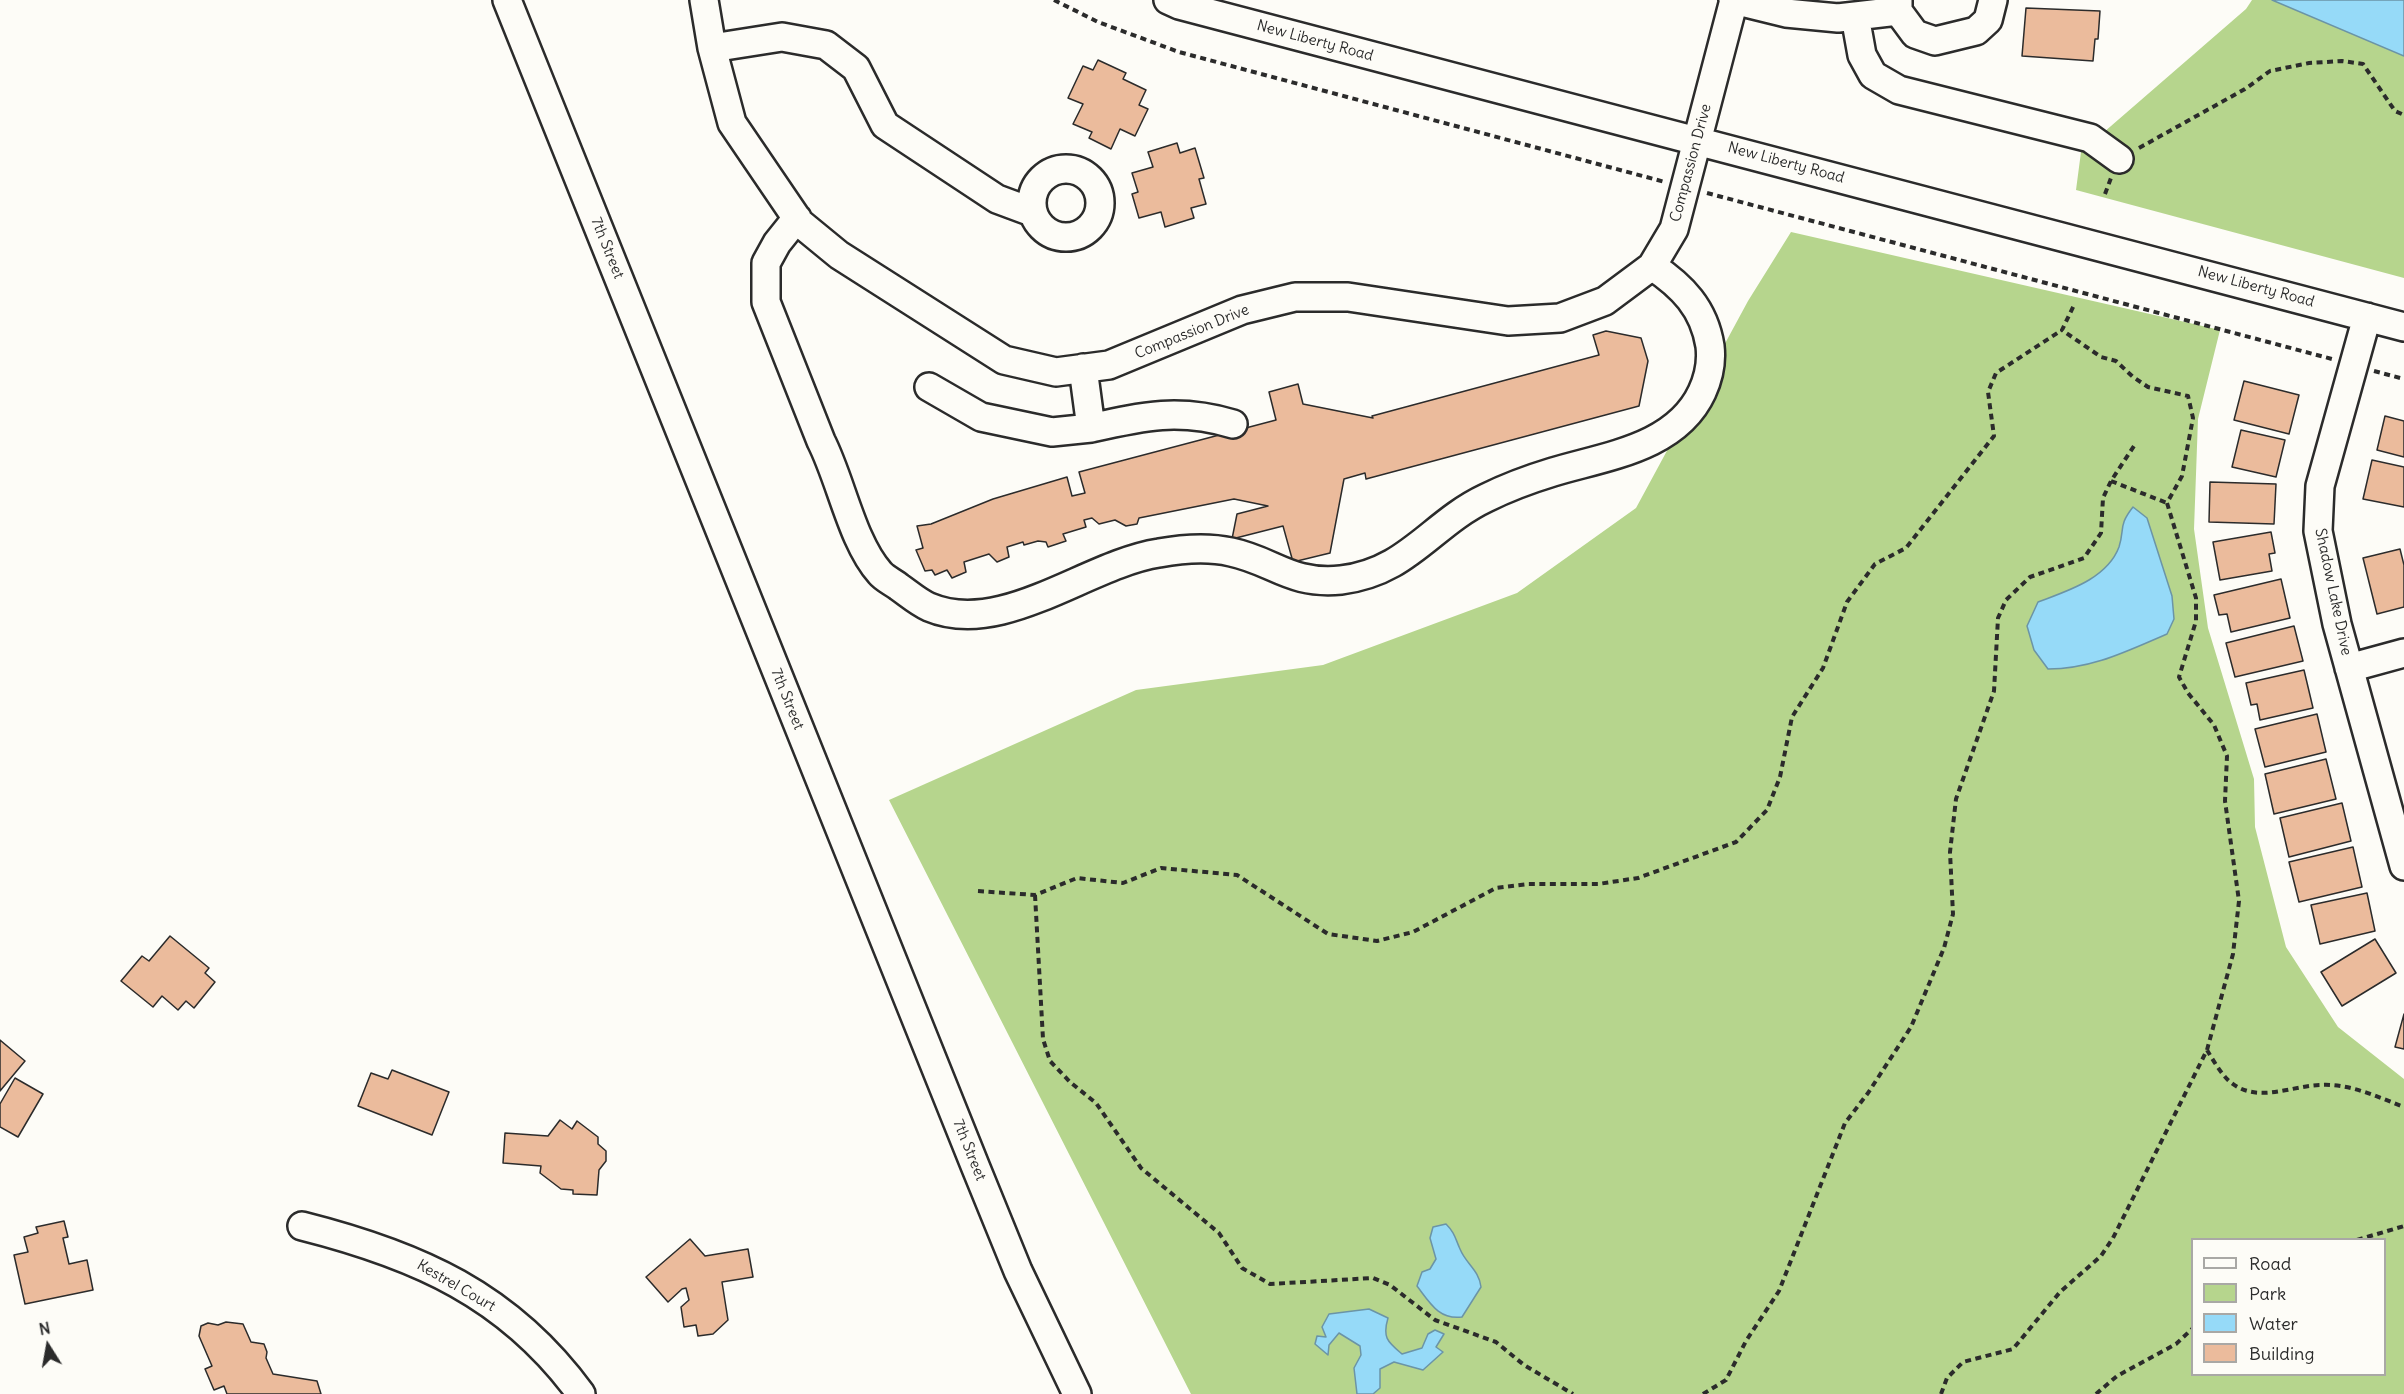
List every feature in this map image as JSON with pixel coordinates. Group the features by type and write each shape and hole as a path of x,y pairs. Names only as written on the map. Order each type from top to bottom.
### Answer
{"street":[{"name":"7th Street","path":"507,0 1018,1271 1077,1394"},
{"name":"Compassion Drive","path":"704,0 712,48 732,123 800,223 839,255 1004,360 1056,372 1109,365 1242,310 1294,297 1348,297 1508,321 1560,318 1605,301 1652,266 1674,229 1733,0"},
{"name":"New Liberty Road","path":"1168,0 1179,5 2404,327"},
{"path":"1733,0 1786,13 1838,18 1898,5 1915,34 1935,41 1976,31 1988,20 1993,0"},
{"path":"1855,16 1862,55 1873,75 1899,90 2090,138 2119,159"},
{"path":"712,48 782,37 826,45 856,69 885,126 997,199 1032,212"},
{"path":"797,218 777,243 766,263 766,302 821,441 831,460 866,553 882,576 929,607 969,616 1005,610 1119,564 1156,553 1176,550 1231,552 1300,579 1341,580 1374,572 1404,557 1461,513 1503,489 1531,478 1613,455 1654,440 1684,419 1696,406 1707,382 1711,354 1708,335 1691,299 1680,285 1652,266"},
{"name":"Shadow Lake Drive","path":"2367,317 2320,486 2318,531 2337,624 2404,866"},
{"path":"1083,368 1091,428"},
{"path":"928,387 981,417 1052,432 1091,428 1135,418 1184,413 1233,424"},
{"path":"2349,668 2404,653"},
{"name":"Kestrel Court","path":"302,1226 396,1254 445,1276 478,1295 522,1329 553,1358 581,1394"}],"path":[{"path":"1054,0 1098,22 1179,52 2404,379"},
{"path":"2105,194 2119,159 2245,89 2270,71 2309,63 2342,61 2363,64 2395,111 2404,115"},
{"path":"978,891 1035,895 1077,878 1123,884 1161,868 1238,875 1328,934 1377,941 1413,932 1496,888 1528,884 1598,884 1638,878 1736,842 1767,810 1780,777 1791,717 1823,668 1847,602 1875,564 1906,548 1994,436 1988,392 1996,373 2062,330 2075,303"},
{"path":"1941,1394 1947,1378 1963,1362 2013,1349 2060,1292 2101,1256 2113,1238 2207,1050 2233,954 2240,901 2225,801 2227,756 2214,725 2188,693 2179,677 2196,621 2196,598 2168,503 2182,476 2193,418 2188,396 2148,387 2116,362 2101,357 2062,330"},
{"path":"1703,1394 1726,1380 1746,1341 1779,1291 1845,1123 1868,1093 1911,1027 1944,948 1953,914 1950,852 1956,799 1994,691 1998,618 2006,600 2030,577 2085,558 2102,533 2103,498 2111,481 2134,446"},
{"path":"2111,481 2168,503"},
{"path":"1035,895 1043,1039 1050,1061 1096,1104 1141,1168 1219,1233 1242,1268 1270,1284 1373,1278 1390,1285 1435,1320 1496,1342 1524,1365 1573,1394"},
{"path":"2207,1050 2227,1080 2242,1090 2263,1094 2321,1084 2343,1086 2404,1107"},
{"path":"2361,1238 2404,1226"},
{"path":"2096,1394 2117,1376 2176,1344 2191,1331"}],"green space":[{"path":"2252,0 2404,0 2404,278 2076,190 2081,152 2246,9"},
{"path":"1791,232 2220,330 2198,419 2194,529 2208,628 2254,779 2255,827 2286,947 2338,1027 2404,1079 2404,1394 1191,1394 889,800 1136,690 1323,665 1517,593 1636,508 1748,301"}],"water":[{"path":"2272,0 2404,0 2404,56"},
{"path":"2133,507 2147,518 2172,596 2174,619 2167,634 2123,653 2094,662 2080,666 2048,669 2034,650 2027,626 2038,602 2085,582 2105,568 2119,547 2124,523"},
{"path":"1446,1224 1480,1281 1481,1287 1462,1317 1447,1316 1441,1313 1417,1286 1422,1272 1430,1269 1436,1259 1430,1238 1433,1227"},
{"path":"1369,1309 1388,1318 1386,1335 1402,1354 1422,1348 1428,1334 1435,1330 1444,1334 1436,1347 1443,1352 1423,1370 1394,1362 1380,1369 1380,1388 1373,1394 1357,1394 1354,1368 1361,1355 1360,1346 1339,1333 1329,1345 1328,1355 1315,1344 1317,1336 1326,1337 1322,1327 1329,1314"}],"building":[{"path":"2026,8 2100,11 2098,39 2095,39 2093,61 2022,56"},
{"path":"1098,60 1126,73 1123,79 1146,90 1139,105 1148,109 1135,136 1120,129 1111,149 1089,138 1092,132 1073,124 1083,104 1068,98 1083,66 1093,70"},
{"path":"1177,143 1180,153 1195,148 1204,178 1199,179 1206,204 1191,208 1194,218 1165,227 1161,212 1139,218 1132,194 1138,192 1132,173 1153,167 1148,152"},
{"path":"1606,331 1641,338 1648,361 1639,406 1366,479 1365,473 1344,479 1330,553 1293,562 1283,526 1232,539 1237,514 1268,506 1234,499 1139,518 1137,524 1126,526 1115,520 1099,524 1092,518 1084,520 1086,527 1063,534 1066,541 1048,547 1046,542 1038,541 1024,545 1023,542 1007,547 1009,557 997,562 989,554 964,562 966,572 952,578 947,570 935,575 932,570 925,571 916,550 923,548 917,526 931,524 993,499 1067,477 1072,496 1085,493 1079,472 1276,420 1269,392 1298,384 1303,404 1373,418 1372,416 1599,355 1593,335"},
{"path":"2244,381 2299,395 2289,434 2234,420"},
{"path":"2385,416 2404,421 2404,457 2377,450"},
{"path":"2241,430 2285,440 2276,477 2232,467"},
{"path":"2372,460 2404,467 2404,507 2363,499"},
{"path":"2210,482 2276,484 2274,524 2209,522"},
{"path":"2271,532 2275,553 2269,554 2272,571 2220,580 2213,542"},
{"path":"2400,549 2404,565 2404,607 2377,614 2363,558"},
{"path":"2281,579 2290,618 2231,632 2227,614 2219,615 2214,595"},
{"path":"2294,626 2303,661 2235,677 2226,643"},
{"path":"2304,670 2313,708 2260,720 2257,704 2251,705 2246,683"},
{"path":"2317,714 2326,752 2265,767 2255,729"},
{"path":"2326,759 2336,799 2274,814 2265,774"},
{"path":"2342,803 2351,841 2289,857 2280,818"},
{"path":"2353,847 2362,887 2299,902 2289,862"},
{"path":"2367,893 2375,931 2320,944 2311,905"},
{"path":"170,936 209,968 205,973 215,982 194,1008 186,1001 178,1010 162,996 153,1007 121,981 142,956 149,961"},
{"path":"2375,939 2396,973 2342,1006 2321,972"},
{"path":"2404,1014 2404,1049 2395,1047"},
{"path":"0,1040 25,1061 0,1091"},
{"path":"392,1070 449,1092 432,1135 358,1106 371,1073 388,1079"},
{"path":"15,1078 43,1094 18,1137 0,1127 0,1104"},
{"path":"560,1120 572,1129 577,1121 598,1137 598,1144 606,1151 606,1161 599,1170 597,1195 573,1194 573,1190 561,1189 540,1173 541,1166 503,1163 505,1133 548,1136"},
{"path":"64,1221 68,1237 63,1238 69,1264 87,1260 93,1290 25,1304 14,1255 28,1252 24,1237 38,1233 36,1227"},
{"path":"690,1239 705,1256 748,1249 753,1277 722,1282 728,1320 713,1334 698,1336 696,1325 684,1327 681,1307 689,1300 686,1288 668,1302 646,1277"},
{"path":"226,1322 243,1324 251,1342 264,1344 267,1352 266,1358 273,1374 317,1381 321,1394 227,1394 224,1386 214,1390 205,1369 212,1366 199,1336 201,1326 208,1323 218,1325"}]}
